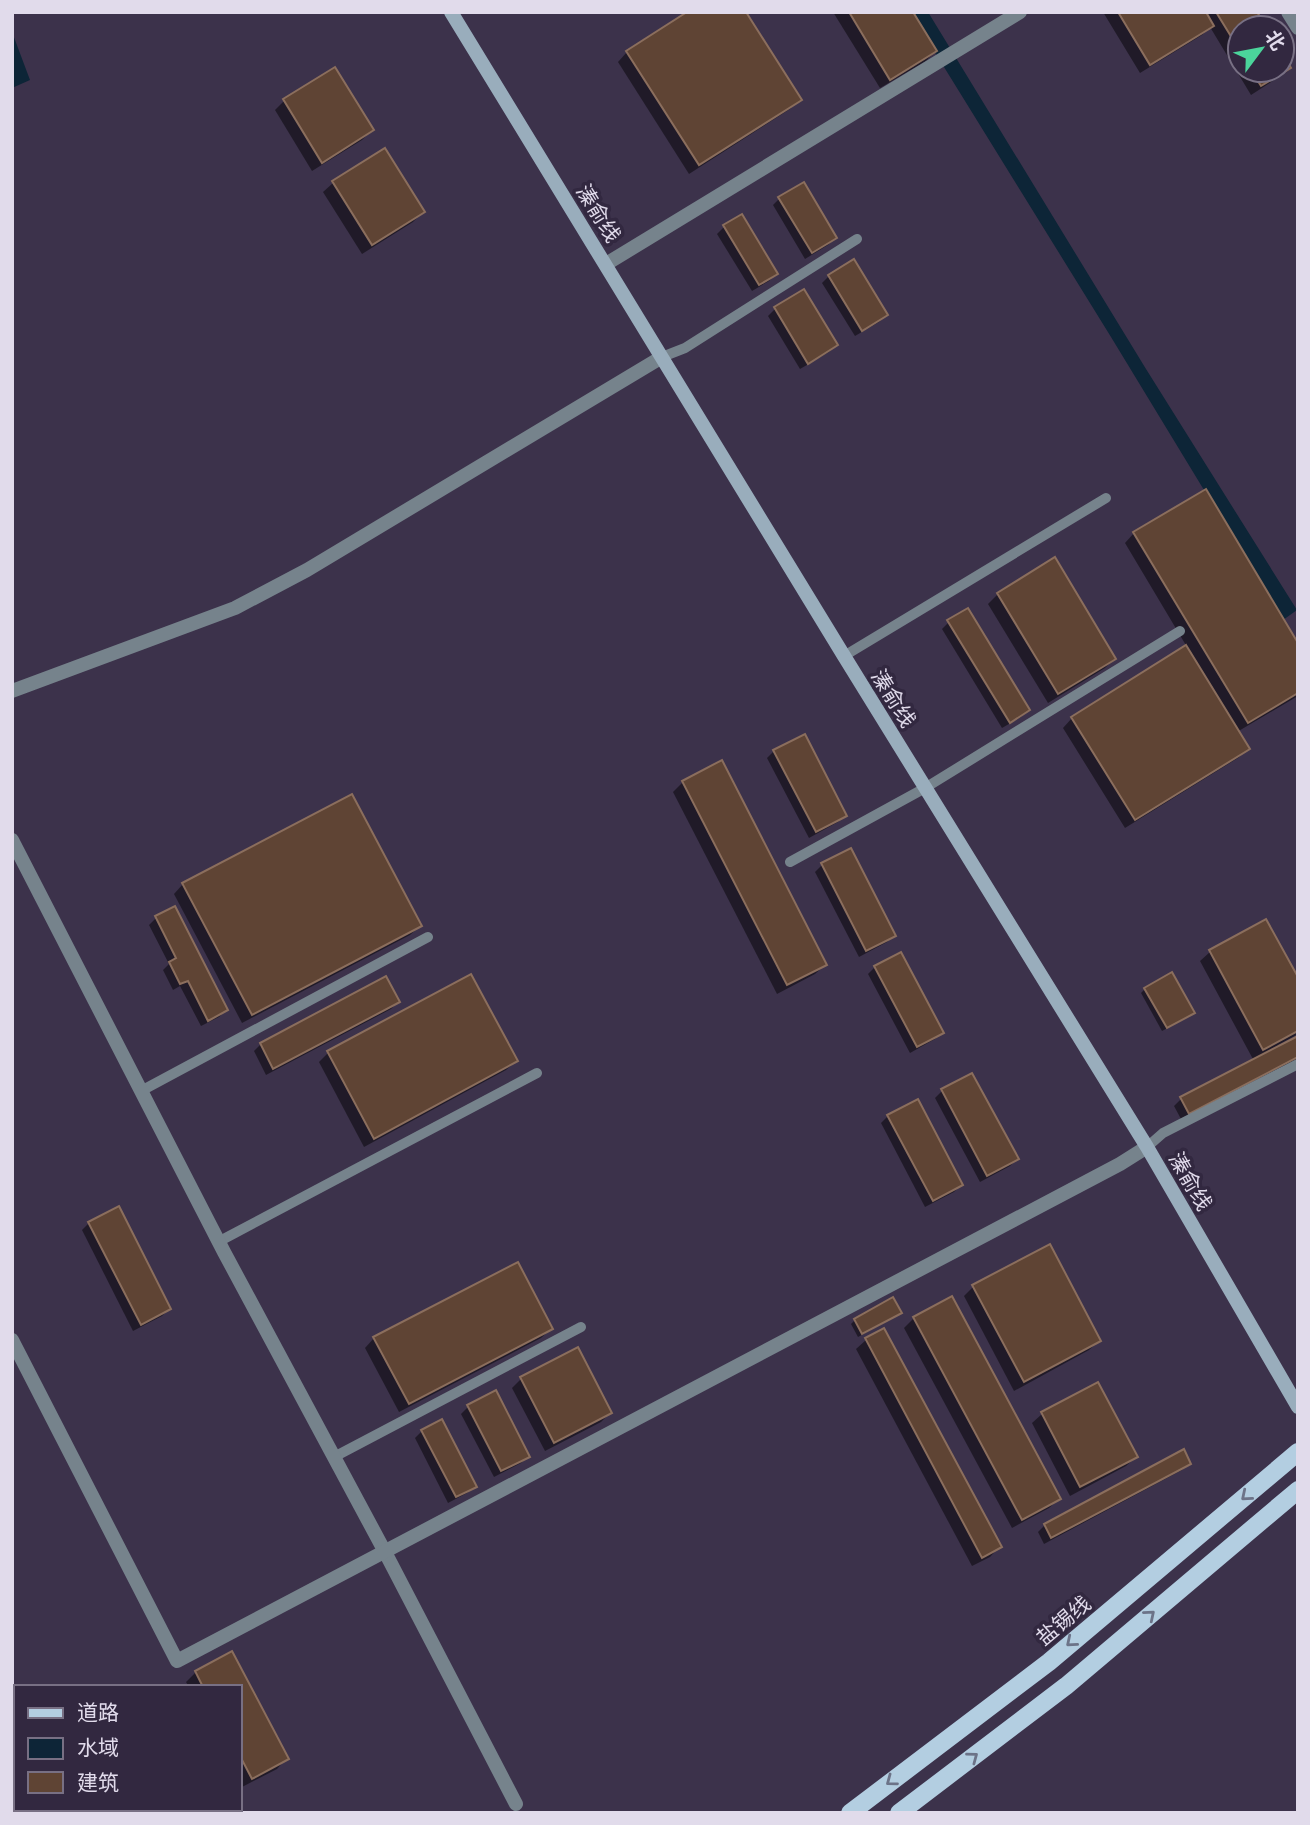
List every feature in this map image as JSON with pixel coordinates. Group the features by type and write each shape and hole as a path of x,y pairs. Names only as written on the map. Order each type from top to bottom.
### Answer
{"main road":[{"name":"溱俞线","path":"452,12 1147,1147 1298,1407"},
{"name":"盐锡线","path":"850,1813 1048,1662 1298,1452"},
{"path":"899,1813 1066,1686 1298,1490"}],"street":[{"path":"606,264 1020,12"},
{"path":"1287,12 1298,28"},
{"path":"12,691 235,608 307,570 662,357"},
{"path":"12,840 219,1242 516,1804"},
{"path":"12,1340 177,1661 1120,1164 1147,1147"}],"lane":[{"path":"662,357 685,348 857,239"},
{"path":"844,656 1106,498"},
{"path":"790,862 925,788 1180,631"},
{"path":"141,1091 428,937"},
{"path":"1147,1147 1163,1133 1298,1064"},
{"path":"219,1242 537,1073"},
{"path":"334,1457 581,1327"}],"water":[{"path":"910,12 928,12 1297,610 1283,620 1111,337"},
{"path":"12,32 30,80 12,88"}],"building":[{"path":"687,12 746,12 802,100 699,165 626,51"},
{"path":"849,12 913,12 937,51 890,80"},
{"path":"1118,12 1206,12 1214,26 1150,65"},
{"path":"1216,12 1258,14 1226,14 1226,28"},
{"path":"335,67 374,130 322,163 283,99"},
{"path":"385,148 425,212 372,245 332,181"},
{"path":"804,182 837,238 812,253 778,197"},
{"path":"742,214 778,274 759,285 723,225"},
{"path":"854,259 888,315 862,331 828,275"},
{"path":"804,289 838,345 808,364 774,307"},
{"path":"1206,489 1298,643 1298,693 1248,723 1133,532"},
{"path":"1055,557 1116,659 1058,694 997,593"},
{"path":"968,608 1030,710 1010,723 947,620"},
{"path":"1186,645 1250,749 1135,820 1071,717"},
{"path":"805,734 847,816 816,832 773,750"},
{"path":"722,760 827,965 787,985 682,781"},
{"path":"352,794 422,926 252,1015 182,883"},
{"path":"851,848 896,936 866,951 821,863"},
{"path":"175,906 228,1010 208,1021 188,981 180,984 169,962 176,958 155,916"},
{"path":"1266,919 1298,977 1298,1031 1263,1050 1209,950"},
{"path":"901,952 944,1033 917,1047 874,966"},
{"path":"1172,972 1195,1013 1167,1028 1144,988"},
{"path":"471,974 518,1061 374,1139 327,1051"},
{"path":"386,976 400,1002 273,1069 260,1043"},
{"path":"1298,1036 1298,1057 1189,1114 1180,1097"},
{"path":"972,1073 1019,1159 987,1176 941,1089"},
{"path":"918,1099 963,1185 933,1201 887,1115"},
{"path":"119,1206 171,1309 141,1325 88,1222"},
{"path":"1050,1244 1101,1341 1024,1382 972,1285"},
{"path":"518,1262 553,1329 409,1404 373,1337"},
{"path":"952,1296 1061,1499 1022,1520 913,1317"},
{"path":"893,1297 902,1313 862,1334 854,1319"},
{"path":"884,1328 1002,1547 982,1558 865,1338"},
{"path":"578,1347 612,1413 554,1443 520,1377"},
{"path":"1098,1382 1138,1457 1080,1487 1041,1412"},
{"path":"496,1390 530,1457 501,1471 467,1405"},
{"path":"442,1419 477,1487 456,1497 421,1430"},
{"path":"1184,1449 1191,1464 1051,1538 1044,1524"},
{"path":"232,1651 289,1759 252,1779 242,1760 242,1685 202,1685 195,1671"}]}
